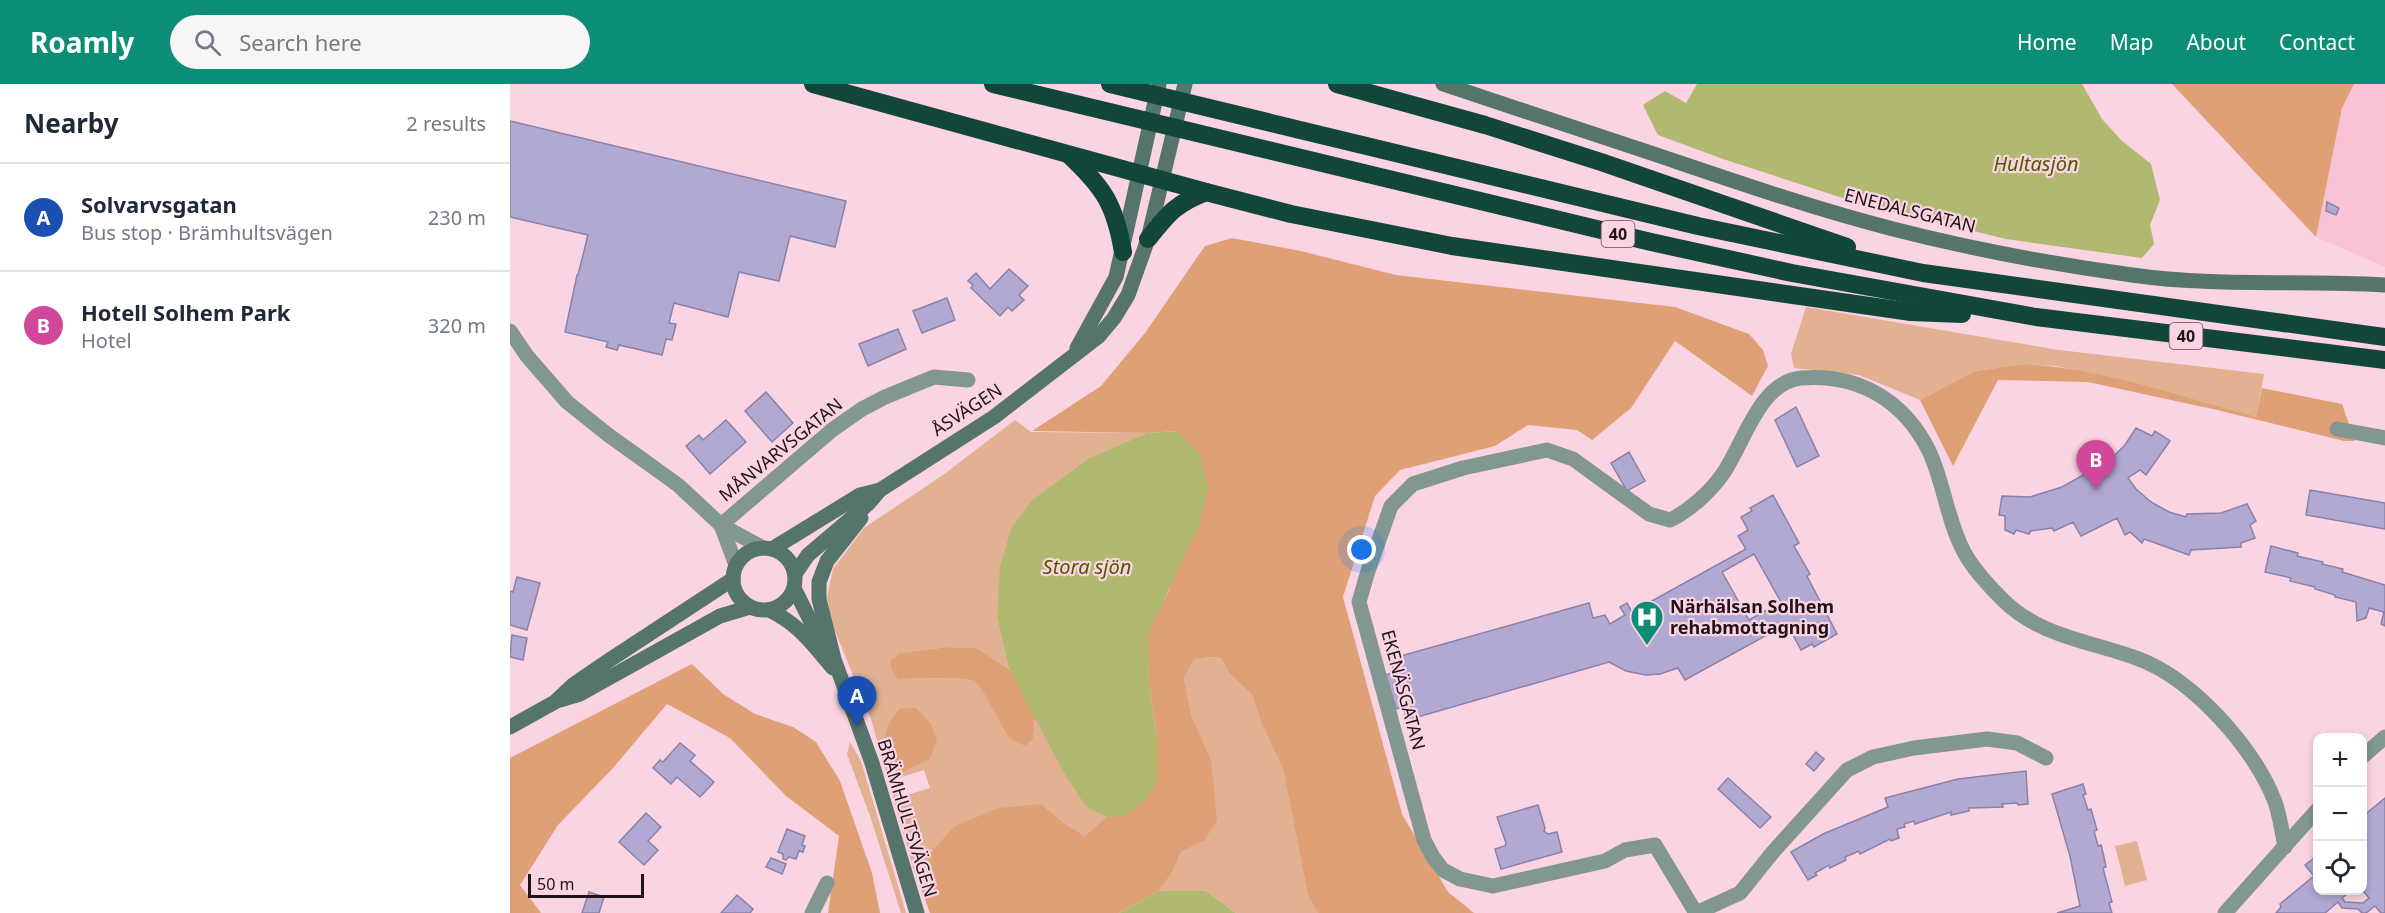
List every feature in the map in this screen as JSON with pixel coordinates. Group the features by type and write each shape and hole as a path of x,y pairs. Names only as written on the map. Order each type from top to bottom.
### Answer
{"highway":[{"path":"813,84 1069,155 1141,166 1162,180 1292,214 1452,246 1911,312 2036,316"},
{"name":"40","path":"993,84 1651,242 1792,273 2036,316 2385,360"},
{"name":"40","path":"1110,84 1698,226 1923,273 2385,337"},
{"path":"1337,84 1485,125 1601,162 1923,273"},
{"path":"1069,155 1105,194 1113,210 1123,252"},
{"path":"1148,239 1179,204 1206,192"}],"street":[{"name":"ÅSVÄGEN","path":"1072,358 1104,303 1116,277 1159,84"},
{"name":"ÅSVÄGEN","path":"795,581 808,555 880,490 993,417 1099,336 1114,318 1128,295 1148,239 1185,84"},
{"name":"ENEDALSGATAN","path":"1443,84 1748,187 1892,228 1984,250 2134,276 2199,281 2291,284 2330,282 2385,285"},
{"path":"510,331 527,356 567,402 678,485 721,525 788,558 795,581 785,603 769,610 750,607 720,616 580,694 555,702 510,727"},
{"name":"MÅNVARVSGATAN","path":"721,525 832,430 862,410 934,378 968,380"},
{"name":"EKENÄSGATAN","path":"2046,758 2018,743 1987,739 1914,748 1873,757 1847,770 1773,852 1740,893 1696,913 1655,845 1625,850 1605,861 1493,886 1460,879 1443,870 1432,856 1424,840 1359,602 1391,506 1413,484 1463,468 1547,450 1573,459 1649,514 1670,520 1683,514 1721,477 1739,448 1763,399 1784,382 1800,378 1844,380 1870,389 1910,420 1929,452 1956,534 1965,553 2003,600 2038,626 2138,658 2177,681 2222,720 2254,763 2274,799 2285,847"},
{"path":"2337,429 2385,438"},
{"name":"BRÄMHULTSVÄGEN","path":"894,480 842,540 827,561 819,582 821,614 848,700 872,763 916,913"},
{"name":"ÅSVÄGEN","path":"767,548 860,495 880,490"},
{"path":"721,525 735,572 739,597 750,607"},
{"path":"555,702 573,686 735,572 749,552 767,548"},
{"name":"BRÄMHULTSVÄGEN","path":"795,581 848,700"},
{"name":"BRÄMHULTSVÄGEN","path":"769,610 798,627 833,668"},
{"path":"2367,753 2385,737"},
{"path":"2225,913 2313,815"},
{"path":"812,913 827,883"}],"shaded area":[{"path":"2172,84 2354,84 2342,108 2316,237"},
{"path":"2354,84 2385,84 2385,267 2316,237 2342,108"},
{"path":"1232,238 1301,251 1396,275 1675,307 1749,334 1763,350 1768,366 1752,396 1675,341 1631,408 1592,440 1577,430 1528,425 1495,446 1400,470 1375,496 1343,597 1402,814 1448,892 1474,913 1318,913 1308,896 1283,769 1262,725 1252,695 1229,673 1221,658 1209,657 1194,660 1184,678 1191,714 1211,760 1217,820 1204,841 1181,852 1173,871 1159,891 1119,913 930,913 914,870 955,826 999,808 1041,804 1064,823 1085,836 1106,817 1123,815 1157,737 1149,686 1147,635 1170,588 1177,431 1147,433 1032,431 1101,386 1145,333 1205,246"},
{"path":"1806,307 2059,350 2264,374 2256,418 2056,366 2025,364 1975,371 1920,400 1859,375 1794,368 1791,354"},
{"path":"2025,364 2112,377 2256,417 2262,388 2342,404 2355,441 2344,441 2088,382 1998,380 1953,466 1920,400 1975,371"},
{"path":"1015,420 1031,432 1147,433 1091,457 997,618 1009,669 975,648 948,647 900,653 890,662 898,679 955,678 974,681 1033,739 1035,717 1066,777 1086,807 1106,817 1085,836 1064,823 1041,804 930,851 914,871 871,719 833,626 827,598 833,569 864,528 943,475","holes":["924,770 930,788 900,797 895,779"]},
{"path":"948,647 976,648 1009,669 1035,717 1033,739 1025,746 1009,738 983,691 974,681 955,678 898,679 892,671 890,661 900,653"},
{"path":"1209,657 1221,658 1229,673 1252,695 1262,725 1283,769 1308,896 1318,913 1236,913 1206,891 1159,891 1173,871 1181,852 1204,841 1211,760 1191,714 1184,678 1194,660"},
{"path":"692,664 723,694 755,714 793,727 816,742 840,781 872,873 880,913 828,913 839,836 786,796 730,738 667,704 613,768 558,825 520,885 541,913 510,913 510,758"},
{"path":"901,708 916,708 931,724 937,739 930,759 900,773 887,748 886,732"},
{"path":"850,742 861,761 906,913 901,913 870,816 847,754"},
{"path":"2137,841 2147,880 2125,886 2115,846"}],"water":[{"name":"Hultasjön","path":"1697,84 2082,84 2102,119 2121,140 2151,164 2160,200 2150,225 2154,244 2142,258 2006,239 1858,203 1658,135 1643,105 1665,91 1686,103"},
{"name":"Stora sjön","path":"1177,431 1200,454 1208,488 1200,522 1148,635 1149,686 1157,737 1157,782 1142,804 1123,816 1106,817 1086,807 1066,777 1009,669 997,618 1000,567 1011,529 1032,500 1091,457 1147,433"},
{"path":"1159,891 1206,891 1236,913 1119,913"}],"building":[{"path":"510,121 846,201 835,247 790,236 779,281 739,272 728,317 674,303 669,323 676,324 672,340 666,339 662,355 619,345 617,350 606,347 608,342 565,332 588,235 510,217"},
{"path":"2327,202 2339,208 2336,215 2326,211"},
{"path":"1009,269 1028,286 1019,295 1024,300 1012,311 1008,307 1000,316 971,288 973,285 968,281 976,273 990,289"},
{"path":"947,298 955,320 922,333 913,311"},
{"path":"898,329 906,349 868,366 859,344"},
{"path":"766,392 793,423 772,442 745,411"},
{"path":"1796,407 1819,456 1797,467 1775,420"},
{"path":"726,420 746,442 710,474 686,446 699,435 703,440"},
{"path":"2136,428 2152,436 2155,431 2170,441 2146,475 2140,470 2128,478 2136,489 2151,502 2169,512 2186,517 2187,514 2221,513 2247,504 2256,521 2250,525 2255,538 2241,543 2241,547 2191,550 2189,555 2144,539 2142,543 2130,532 2125,535 2117,518 2081,536 2073,522 2054,531 2052,528 2031,531 2029,534 2016,530 2014,534 2005,530 2005,516 1999,515 2002,496 2030,497 2062,487 2110,460 2125,445"},
{"path":"1629,452 1645,481 1627,491 1611,463"},
{"path":"2310,490 2385,503 2385,529 2306,515"},
{"path":"1773,495 1799,543 1794,546 1810,574 1807,576 1837,634 1814,647 1812,644 1801,650 1787,624 1685,680 1678,668 1660,674 1646,675 1626,671 1609,662 1407,720 1403,707 1396,709 1386,675 1394,672 1390,659 1589,603 1593,618 1605,615 1610,624 1625,615 1620,607 1627,603 1632,612 1746,549 1738,536 1748,530 1741,517 1752,511 1750,508","holes":["1754,554 1781,602 1749,620 1722,572"]},
{"path":"2271,546 2298,553 2297,556 2323,562 2322,564 2343,569 2342,572 2385,585 2385,626 2381,624 2384,612 2369,608 2366,618 2357,621 2356,602 2335,597 2315,587 2290,581 2291,578 2265,572"},
{"path":"517,577 540,583 527,630 510,625 510,591 513,592"},
{"path":"512,635 527,638 523,660 510,657"},
{"path":"680,743 695,755 690,761 714,782 700,797 677,777 671,784 653,768 660,760 663,762"},
{"path":"1816,752 1824,759 1814,771 1806,764"},
{"path":"2026,771 2028,804 1969,808 1969,811 1951,815 1951,812 1915,824 1914,821 1904,824 1905,827 1897,829 1899,838 1891,841 1890,839 1860,854 1859,851 1845,857 1846,860 1830,868 1829,865 1808,880 1791,852 1823,834 1888,807 1885,798 1958,779"},
{"path":"1728,778 1771,817 1760,828 1718,789"},
{"path":"2083,784 2086,794 2083,795 2088,810 2091,809 2097,830 2094,831 2098,846 2101,845 2104,857 2106,867 2103,868 2112,902 2109,903 2112,913 2057,913 2080,906 2070,856 2052,794"},
{"path":"2385,798 2385,913 2381,913 2375,906 2366,913 2362,913 2358,909 2342,908 2338,902 2325,913 2276,913 2281,907 2280,904 2313,877 2313,895 2346,895 2342,898 2345,902 2363,903 2369,898 2366,895 2367,813"},
{"path":"1538,805 1544,831 1548,834 1557,832 1562,852 1501,869 1495,849 1505,846 1506,843 1497,817"},
{"path":"646,813 661,827 648,841 658,850 644,865 619,842"},
{"path":"787,829 805,836 802,845 805,846 803,852 799,851 796,859 789,857 786,860 783,859 783,854 778,852"},
{"path":"771,858 786,864 782,874 766,867"},
{"path":"2313,859 2313,875 2305,865"},
{"path":"589,892 604,897 599,913 582,913"},
{"path":"737,895 753,909 750,913 721,913"}],"place":[{"name":"Hotell Solhem Park","path":"2096,490"},
{"name":"Närhälsan Solhem rehabmottagning","path":"1647,646"},
{"name":"Solvarvsgatan","path":"857,726"}]}
